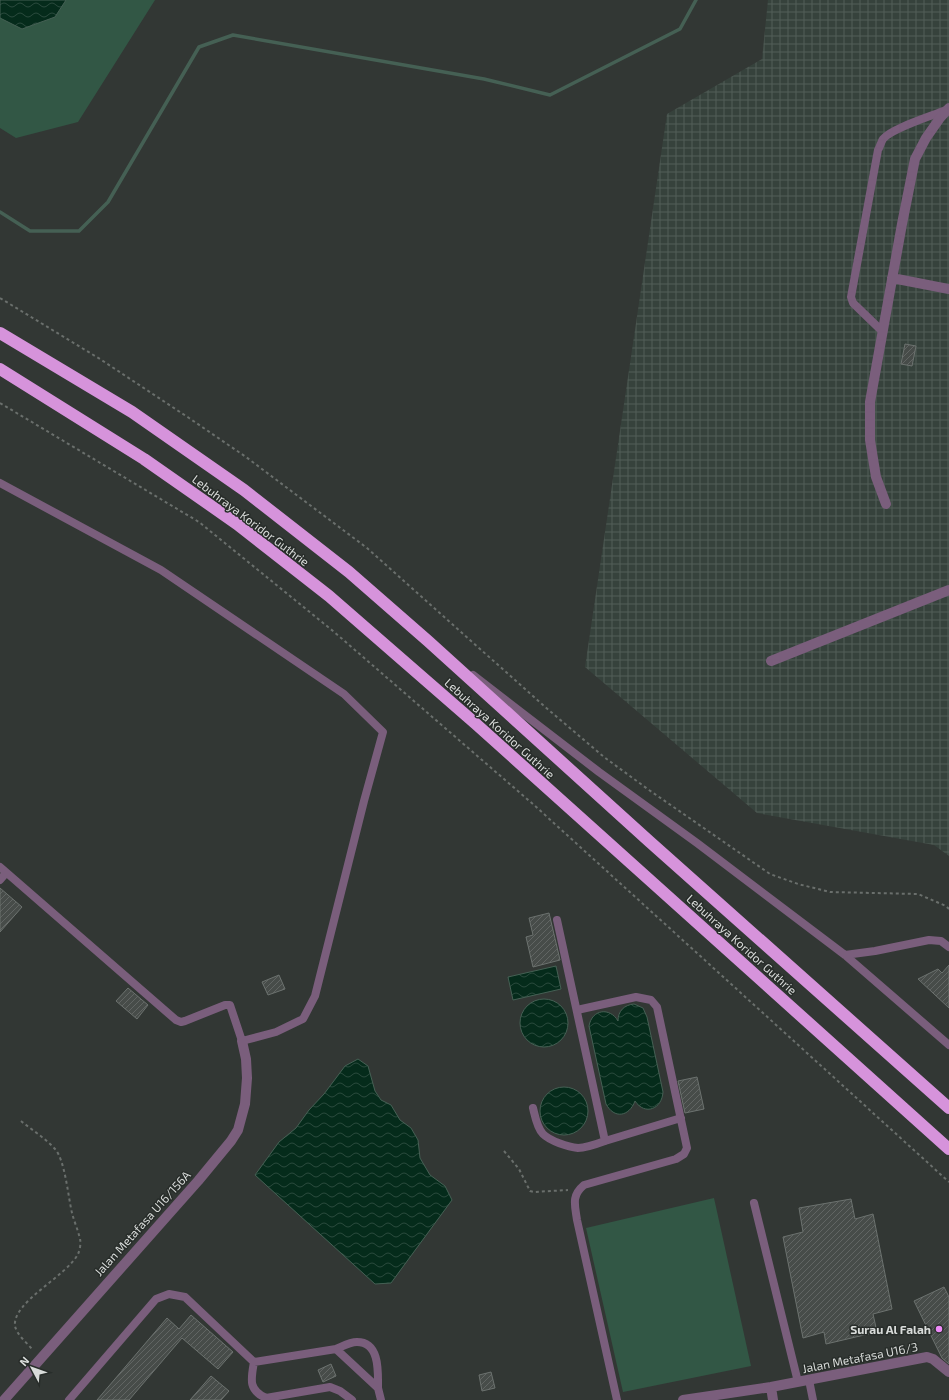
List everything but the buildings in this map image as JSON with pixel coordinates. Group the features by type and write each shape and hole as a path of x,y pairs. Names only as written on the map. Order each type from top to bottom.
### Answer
{"highway":[{"name":"Lebuhraya Koridor Guthrie","path":"0,333 132,412 244,490 349,572 949,1108"},
{"name":"Lebuhraya Koridor Guthrie","path":"0,370 144,459 237,524 329,596 482,729 949,1149"}],"street":[{"path":"886,504 876,476 870,440 870,402 915,159 926,138 948,109"},
{"path":"892,278 949,289"},
{"path":"771,661 949,590"},
{"name":"Jalan Metafasa U16/156A","path":"4,1400 198,1181 231,1141 238,1130 245,1104 247,1078 246,1059 242,1041"},
{"name":"Jalan Metafasa U16/3","path":"683,1400 771,1387 927,1357 933,1359 949,1372"},
{"path":"771,1387 773,1400"}],"lane":[{"path":"883,332 853,303 851,297 878,150 883,139 888,134 948,109"},
{"path":"0,483 161,570 344,694 383,732 314,996 303,1019 276,1032 242,1041 230,1005 225,1005 185,1021 181,1022 176,1020 3,870 0,880"},
{"path":"428,641 598,772 703,848 845,955 949,1045"},
{"path":"557,920 605,1141"},
{"path":"845,955 929,940 941,941 949,946"},
{"path":"577,1010 636,997 651,1000 655,1003 687,1148 682,1156 676,1159 584,1185 577,1190 574,1198 577,1220 617,1400"},
{"path":"533,1108 537,1123 542,1133 552,1141 578,1148 597,1145 605,1141 681,1118"},
{"path":"754,1203 798,1382"},
{"path":"69,1400 156,1299 169,1294 185,1297 254,1362"},
{"path":"254,1362 336,1349 357,1342 363,1343 375,1352 377,1360 378,1388 381,1400"},
{"path":"336,1349 378,1388"},
{"path":"254,1362 251,1381 254,1390 266,1398 330,1387 340,1391 352,1400"},
{"path":"809,1380 813,1400"}],"path":[{"path":"0,298 100,359 189,418 361,543 544,706 604,757 770,874 798,884 830,892 918,894 946,906 949,909"},
{"path":"0,403 199,522 333,631 534,805 949,1182"},
{"path":"21,1121 55,1149 62,1160 72,1214 80,1240 79,1252 73,1262 60,1275 40,1290 19,1311 15,1325 18,1333 40,1358"},
{"path":"504,1151 519,1169 530,1191 577,1190"}],"shaded area":[{"path":"0,0 155,0 78,122 16,138 0,128"},
{"path":"768,0 949,0 949,856 934,845 757,813 585,667 667,114 762,59"},
{"path":"714,1198 751,1366 623,1392 586,1228"}],"water":[{"path":"0,0 66,0 55,17 22,29 0,18"},
{"path":"556,966 561,989 513,1000 508,977"},
{"path":"539,999 549,999 561,1006 568,1018 568,1028 561,1040 549,1047 539,1047 531,1043 524,1036 520,1028 520,1018 524,1010 531,1003"},
{"path":"634,1004 643,1008 647,1017 663,1092 660,1103 652,1108 643,1108 635,1101 625,1113 617,1114 609,1109 606,1104 589,1026 594,1016 597,1013 602,1012 611,1013 618,1021 620,1011 627,1006"},
{"path":"358,1059 368,1066 375,1091 381,1100 391,1105 400,1120 411,1128 418,1140 420,1158 430,1175 445,1186 452,1200 391,1283 375,1284 255,1175 279,1142 296,1128 345,1066"},
{"path":"559,1087 569,1087 581,1094 588,1106 588,1116 581,1128 569,1135 559,1135 551,1131 544,1124 540,1116 540,1106 544,1098 551,1091"}],"waterway":[{"path":"0,212 30,231 79,231 108,202 199,47 233,35 484,79 550,95 680,29 696,0"}],"place":[{"name":"Surau Al Falah","path":"939,1329"}]}
